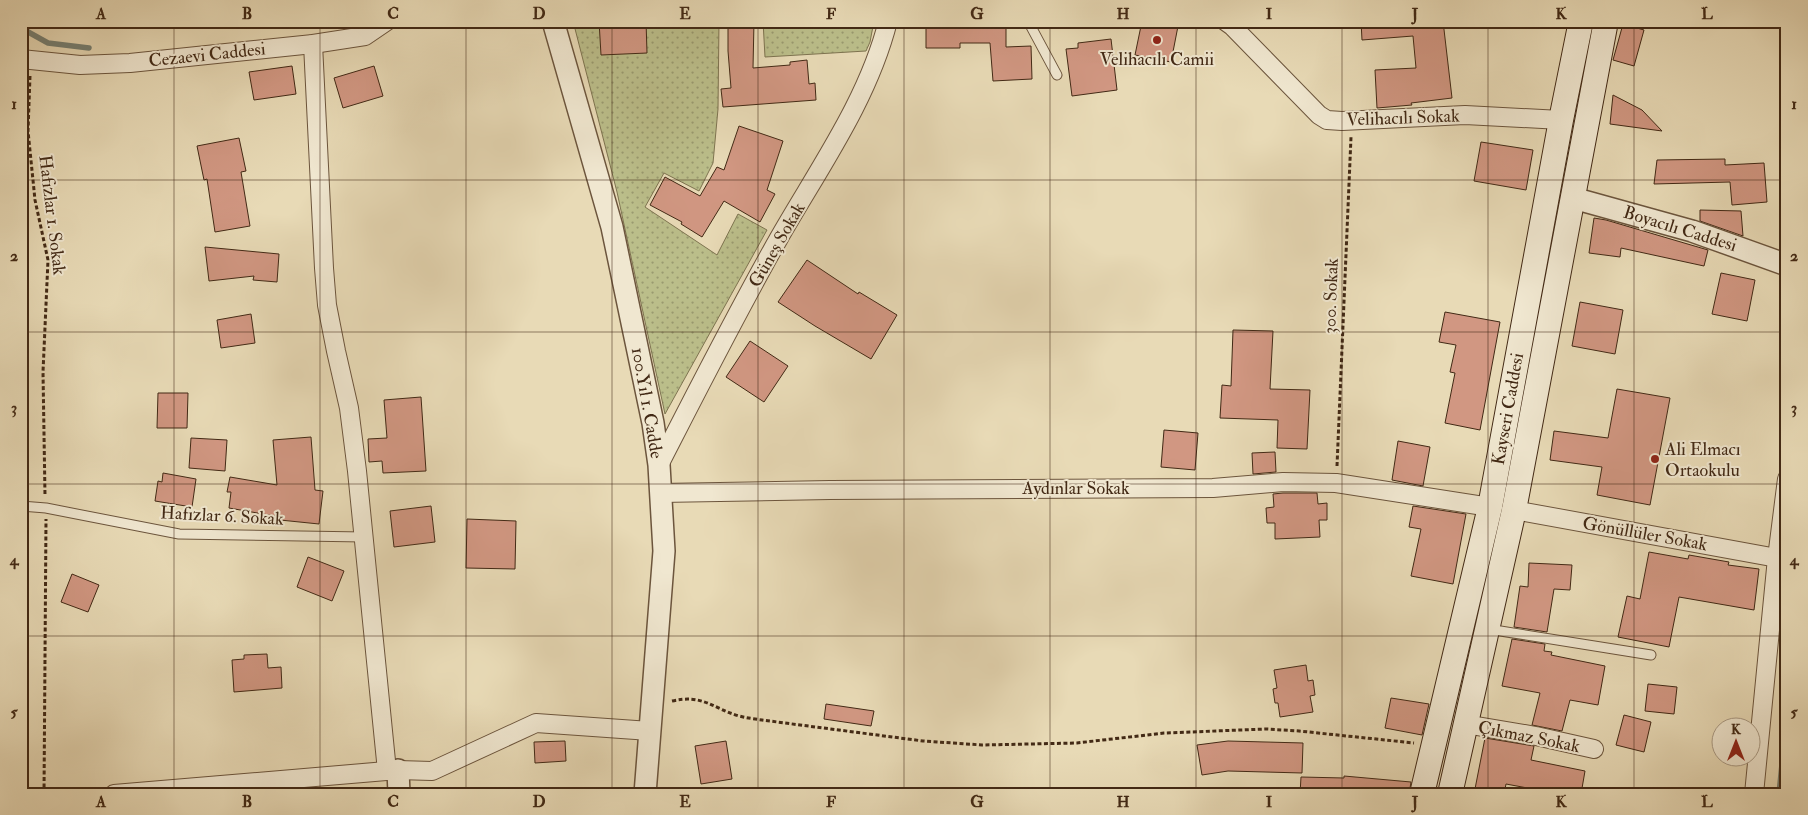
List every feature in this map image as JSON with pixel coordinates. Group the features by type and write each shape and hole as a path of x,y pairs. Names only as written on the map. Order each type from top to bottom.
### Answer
{"main road":[{"name":"Kayseri Caddesi","path":"1422,794 1490,507 1581,21"},
{"name":"Kayseri Caddesi","path":"1450,794 1514,510 1606,21"}],"street":[{"name":"Cezaevi Caddesi","path":"26,59 80,65 130,63 313,44 365,36 387,21"},
{"name":"100.Yıl 1. Cadde","path":"553,21 612,227 653,423 658,465 664,551 645,794"},
{"name":"Güneş Sokak","path":"658,465 760,273 847,122 877,57 888,21"},
{"name":"Velihacılı Sokak","path":"1225,21 1319,115 1327,120 1351,122 1465,115 1561,120"},
{"path":"313,44 327,305 349,408 392,771 399,794"},
{"name":"Boyacılı Caddesi","path":"1573,198 1692,231 1787,265"},
{"path":"1754,794 1777,558 1787,479"},
{"name":"Aydınlar Sokak","path":"660,493 1213,488 1283,482 1336,483 1490,507"},
{"name":"Gönüllüler Sokak","path":"1514,510 1777,558"},
{"path":"114,794 392,771 432,771 536,723 650,731"},
{"name":"Çıkmaz Sokak","path":"1465,724 1536,736 1594,749"}],"lane":[{"path":"1028,21 1057,75"},
{"name":"Hafızlar 6. Sokak","path":"21,506 46,508 179,534 364,537"},
{"path":"1486,629 1651,655"}],"path":[{"name":"Hafızlar 1. Sokak","path":"26,59 28,131 35,200 48,260 43,372 46,508 44,794"},
{"name":"300. Sokak","path":"1337,472 1351,122"},
{"path":"652,706 692,698 703,700 738,716 923,741 973,745 1077,743 1164,734 1267,729 1433,745"}],"green space":[{"path":"573,21 719,21 718,109 713,163 699,191 664,173 645,207 717,255 738,214 767,230 665,414 617,192"},
{"path":"763,21 874,21 870,42 866,51 765,57"}],"building":[{"path":"599,21 646,21 647,53 601,55"},
{"path":"728,21 754,21 753,68 790,65 790,62 807,60 809,84 815,83 816,100 723,107 721,89 731,88"},
{"path":"926,21 1006,21 1006,47 1031,46 1032,79 993,81 990,43 960,43 960,48 926,48"},
{"name":"Velihacılı Camii","path":"1142,21 1179,21 1171,62 1135,55"},
{"path":"1361,21 1443,21 1452,98 1411,103 1412,105 1377,108 1375,70 1416,68 1413,36 1362,40"},
{"path":"1623,24 1644,30 1634,66 1613,60"},
{"path":"1111,39 1117,90 1072,96 1066,49 1078,48 1078,43"},
{"path":"292,66 296,94 254,100 249,72"},
{"path":"374,66 383,96 343,108 334,78"},
{"path":"1613,95 1642,110 1662,131 1610,124"},
{"path":"739,126 783,141 767,190 775,194 760,222 724,201 702,237 681,224 682,222 650,205 665,177 700,196 717,167 724,170"},
{"path":"239,138 246,171 241,172 250,226 215,232 207,179 204,180 197,146"},
{"path":"1481,142 1533,150 1526,190 1474,181"},
{"path":"1725,159 1725,165 1764,163 1767,202 1732,205 1730,182 1654,184 1657,160"},
{"path":"1700,210 1741,211 1743,236 1700,221"},
{"path":"1594,218 1708,250 1704,266 1621,248 1620,257 1589,253"},
{"path":"205,247 279,254 277,282 253,280 254,276 209,281"},
{"path":"807,260 858,294 859,292 897,315 871,359 778,302"},
{"path":"1721,273 1755,280 1747,321 1712,314"},
{"path":"1580,302 1623,310 1615,354 1572,346"},
{"path":"1445,312 1500,322 1480,430 1445,423 1455,373 1450,372 1456,345 1439,342"},
{"path":"251,314 255,343 221,348 217,320"},
{"path":"1233,330 1273,331 1270,389 1310,390 1307,449 1277,448 1278,420 1220,418 1222,385 1231,386"},
{"path":"750,341 788,366 764,402 726,377"},
{"path":"1617,389 1670,398 1650,505 1597,495 1602,467 1550,460 1554,431 1608,438"},
{"path":"158,393 188,393 187,428 157,428"},
{"path":"421,397 426,471 383,473 382,461 369,462 368,439 387,438 384,400"},
{"path":"1164,430 1198,433 1195,470 1161,467"},
{"path":"311,437 315,490 323,491 319,524 280,520 280,517 229,508 231,492 227,492 230,477 277,485 273,440"},
{"path":"191,438 227,440 225,471 189,468"},
{"path":"1398,441 1430,447 1423,486 1392,480"},
{"path":"1275,452 1276,472 1253,474 1252,453"},
{"path":"163,473 196,479 192,507 155,501 158,481 162,482"},
{"path":"1317,493 1318,504 1327,503 1327,520 1319,520 1320,537 1275,539 1275,523 1267,523 1266,508 1274,507 1273,494"},
{"path":"431,506 435,542 394,547 390,511"},
{"path":"1413,506 1466,514 1453,584 1411,576 1421,529 1409,527"},
{"path":"467,519 516,521 515,569 466,568"},
{"path":"1649,552 1688,559 1689,555 1729,562 1728,565 1759,569 1754,610 1679,597 1669,647 1618,637 1627,596 1640,599"},
{"path":"308,557 344,571 332,601 297,587"},
{"path":"1529,563 1572,565 1570,590 1554,589 1547,632 1514,627 1520,586 1528,587"},
{"path":"72,574 99,585 88,612 61,602"},
{"path":"1512,639 1545,644 1544,651 1552,652 1551,655 1605,666 1598,705 1570,700 1562,731 1532,725 1540,693 1502,686"},
{"path":"267,654 268,668 281,667 282,688 234,692 232,660 244,659 244,655"},
{"path":"1306,665 1308,681 1313,680 1315,695 1310,696 1313,712 1280,717 1273,689 1277,688 1274,670"},
{"path":"1648,684 1677,687 1674,714 1645,711"},
{"path":"1391,698 1429,704 1422,735 1385,728"},
{"path":"826,704 874,711 871,726 824,719"},
{"path":"1624,715 1651,722 1644,752 1616,745"},
{"path":"1485,738 1534,746 1531,760 1585,771 1581,794 1549,794 1549,792 1506,784 1504,794 1474,794"},
{"path":"565,741 566,761 535,763 534,742"},
{"path":"726,741 732,779 701,784 695,746"},
{"path":"1228,741 1303,743 1302,773 1228,771 1202,775 1197,745"},
{"path":"1344,776 1411,782 1409,794 1300,794 1301,777 1344,778"}],"waterway":[{"path":"21,28 48,43 89,48"},
{"path":"1779,794 1787,714"}],"place":[{"name":"Velihacılı Camii","path":"1157,40"},
{"name":"Ali Elmacı Ortaokulu","path":"1655,459"}]}
